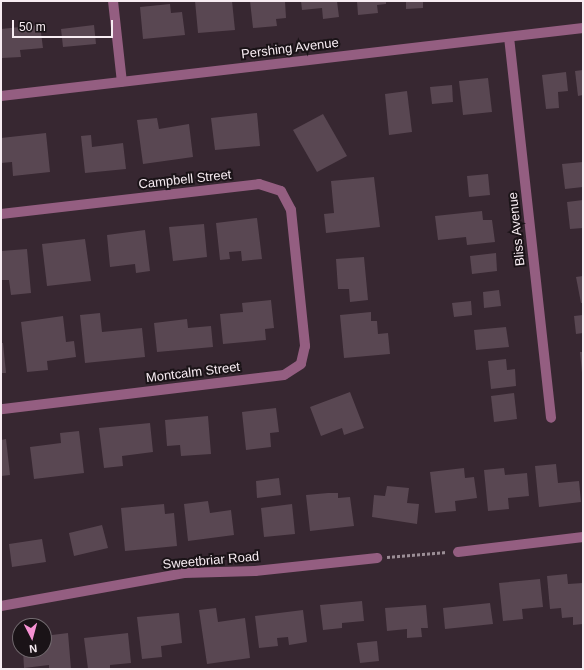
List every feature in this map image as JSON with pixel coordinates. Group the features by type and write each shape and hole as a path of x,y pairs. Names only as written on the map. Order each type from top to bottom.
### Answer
{"street":[{"path":"113,1 122,82"},
{"name":"Pershing Avenue","path":"1,96 583,28"},
{"name":"Bliss Avenue","path":"509,37 551,418"},
{"name":"Campbell Street","path":"1,214 259,184 281,191 291,210 298,279"},
{"name":"Montcalm Street","path":"1,409 284,375 301,364 305,346 298,279"},
{"path":"458,552 583,537"},
{"name":"Sweetbriar Road","path":"1,606 184,573 256,571 376,558"}],"path":[{"path":"376,558 458,552"}],"building":[{"path":"195,1 232,1 235,30 198,33"},
{"path":"250,1 285,1 286,18 276,19 277,26 253,28"},
{"path":"301,1 337,1 339,17 323,19 322,8 302,10"},
{"path":"357,1 386,1 386,4 377,5 378,13 358,15"},
{"path":"406,1 423,1 423,8 406,9"},
{"path":"170,4 171,13 182,12 185,35 143,39 140,7"},
{"path":"40,25 43,48 20,50 21,57 2,58 1,29"},
{"path":"94,25 96,44 63,47 61,29"},
{"path":"583,70 583,95 578,96 575,71"},
{"path":"566,72 568,91 558,92 559,108 546,109 542,75"},
{"path":"488,78 492,112 463,115 459,81"},
{"path":"452,85 453,102 432,104 430,87"},
{"path":"407,91 412,132 389,135 385,94"},
{"path":"257,113 260,146 215,150 211,118"},
{"path":"323,114 347,156 317,172 293,130"},
{"path":"157,118 159,129 189,124 193,157 143,164 137,120"},
{"path":"46,133 50,172 13,176 12,162 1,163 1,138"},
{"path":"91,135 92,147 123,143 126,169 85,173 81,136"},
{"path":"583,162 583,187 565,189 562,164"},
{"path":"488,174 490,195 469,197 467,176"},
{"path":"374,177 380,227 326,233 324,214 334,213 331,181"},
{"path":"583,200 583,228 570,229 567,202"},
{"path":"482,211 483,220 492,220 495,242 467,245 466,237 438,240 435,216"},
{"path":"257,218 262,259 242,261 241,251 229,252 230,259 220,260 216,223"},
{"path":"204,224 207,257 173,261 169,227"},
{"path":"145,230 150,271 136,273 135,264 110,267 107,235"},
{"path":"85,239 91,281 47,286 42,244"},
{"path":"27,249 31,293 11,295 9,280 1,280 1,251"},
{"path":"496,253 497,271 472,274 470,256"},
{"path":"364,257 368,300 350,302 349,289 338,289 336,259"},
{"path":"583,276 583,303 581,303 576,277"},
{"path":"499,290 501,306 484,308 483,292"},
{"path":"271,300 274,328 265,329 266,340 223,344 220,314 243,312 242,303"},
{"path":"471,301 472,315 454,317 452,303"},
{"path":"371,312 371,321 377,321 378,334 388,333 390,354 344,358 340,315"},
{"path":"100,313 102,332 142,328 145,357 85,363 80,315"},
{"path":"583,315 583,333 576,334 574,316"},
{"path":"63,316 66,342 74,341 76,357 47,361 48,370 27,372 21,322"},
{"path":"187,319 188,328 211,326 213,347 157,352 154,323"},
{"path":"506,327 509,347 476,350 474,330"},
{"path":"1,343 3,343 6,373 1,373"},
{"path":"580,352 583,352 582,373"},
{"path":"506,359 507,370 515,369 516,386 491,389 488,361"},
{"path":"350,392 364,428 344,435 342,428 321,436 310,407"},
{"path":"514,393 517,419 494,422 491,396"},
{"path":"276,408 279,432 270,433 271,447 246,450 242,412"},
{"path":"208,416 211,454 181,456 180,445 167,446 165,420"},
{"path":"150,423 153,452 122,456 123,466 104,468 99,428"},
{"path":"79,431 84,473 34,479 30,447 61,443 60,433"},
{"path":"6,439 10,475 1,476 1,440"},
{"path":"556,464 558,483 579,481 581,502 539,507 535,466"},
{"path":"464,468 465,478 474,477 477,498 455,501 456,511 435,513 430,472"},
{"path":"504,468 505,475 527,473 529,496 508,498 509,509 488,511 484,470"},
{"path":"279,478 281,495 257,498 256,481"},
{"path":"387,486 409,488 407,503 419,504 417,524 372,517 374,495 385,496"},
{"path":"338,493 338,498 350,497 354,526 310,531 306,495"},
{"path":"208,501 210,513 231,510 234,535 188,541 184,504"},
{"path":"164,504 165,514 174,513 177,546 125,551 121,508"},
{"path":"292,504 295,534 264,537 261,508"},
{"path":"102,525 108,548 74,556 69,533"},
{"path":"42,539 46,562 12,567 9,544"},
{"path":"567,574 568,584 583,583 583,624 573,625 573,617 562,618 561,608 550,609 547,576"},
{"path":"540,579 543,607 522,609 523,619 503,621 499,583"},
{"path":"362,601 364,621 342,623 342,628 323,630 320,605"},
{"path":"490,603 493,624 445,629 443,608"},
{"path":"426,605 428,628 421,628 422,637 407,638 407,629 387,631 385,608"},
{"path":"216,608 218,622 245,618 250,658 207,664 199,610"},
{"path":"303,610 307,642 289,645 288,637 277,638 278,646 259,648 255,616"},
{"path":"179,613 182,643 161,646 162,657 142,659 137,617"},
{"path":"68,633 71,669 49,669 49,665 24,668 23,658 52,658 52,635"},
{"path":"128,633 131,663 110,665 110,669 88,669 84,638"},
{"path":"377,641 379,661 360,663 357,643"}]}
